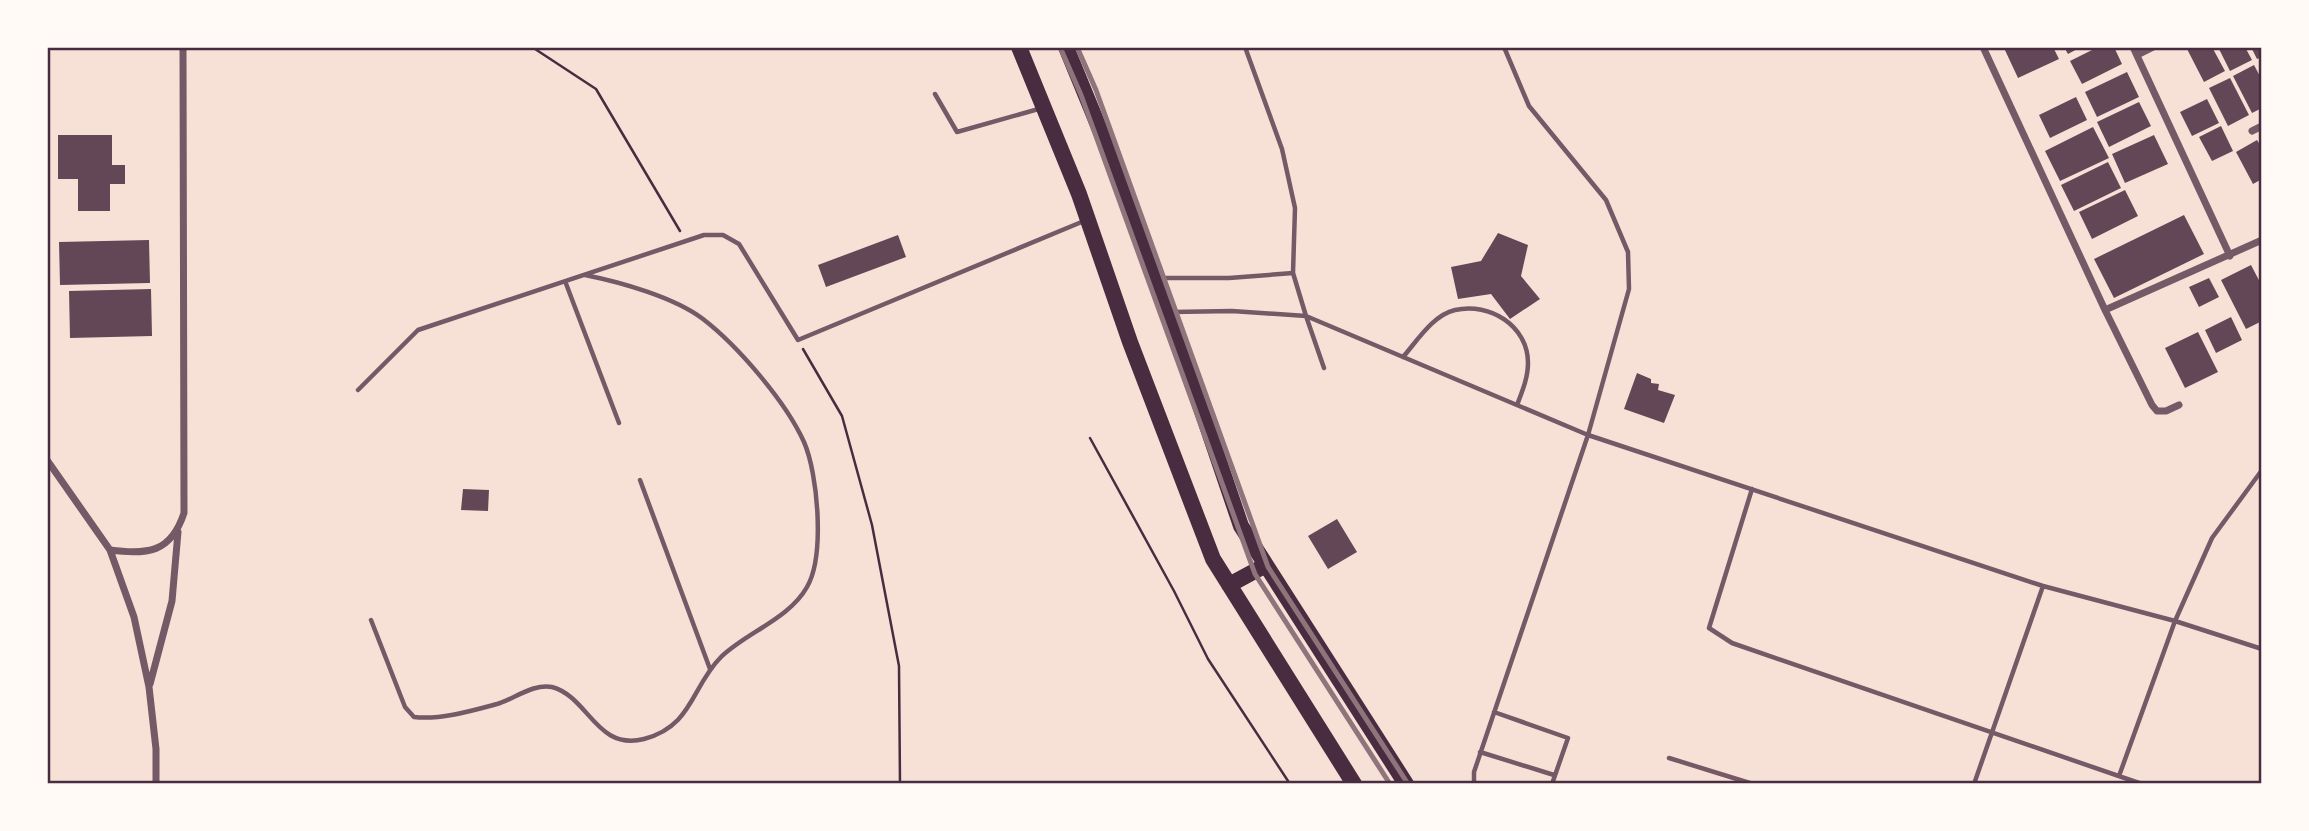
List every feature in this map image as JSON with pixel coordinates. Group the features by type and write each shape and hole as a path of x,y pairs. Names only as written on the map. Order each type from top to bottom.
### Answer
{"main road":[{"path":"1020,47 1088,220 1130,342 1213,559 1354,784"},
{"path":"1066,47 1157,278 1241,526 1406,784"},
{"path":"1229,585 1266,565"}],"street":[{"path":"149,687 172,601 178,531 184,513 183,47"},
{"path":"1983,47 2152,405 2157,411 2166,411 2179,405"},
{"path":"2154,47 2135,51 2230,256"},
{"path":"2252,131 2262,126"},
{"path":"2105,310 2262,240"},
{"path":"47,460 110,550 134,617 149,687 156,749 156,784"},
{"path":"110,550 138,553 166,543 178,531"}],"lane":[{"path":"1245,47 1282,149 1295,208 1293,273 1324,368"},
{"path":"1474,784 1472,777 1480,752 1588,435 1629,289 1628,252 1606,200 1529,106 1504,47"},
{"path":"935,94 957,132 1044,107"},
{"path":"358,390 418,330 704,235 723,235 739,244 798,340 1088,220"},
{"path":"1157,278 1229,278 1293,273"},
{"path":"371,620 405,707 414,718 428,719 498,704 537,687 549,686 563,691 608,735 620,740 642,739 668,730 688,708 711,670 733,646 791,606 807,587 817,558 819,523 804,442 766,383 702,318 639,290 585,275"},
{"path":"565,281 619,423"},
{"path":"1403,357 1437,319 1454,310 1475,309 1496,314 1511,323 1527,349 1527,374 1517,405"},
{"path":"1168,312 1232,311 1306,316 1588,435 2043,586 2175,621 2262,649"},
{"path":"2119,776 2175,621 2213,538 2262,470"},
{"path":"640,480 711,670"},
{"path":"1752,489 1709,628 1731,643 2142,784"},
{"path":"1975,784 2043,586"},
{"path":"1494,712 1568,738 1552,784"},
{"path":"1480,752 1554,775"},
{"path":"1669,758 1753,784"}],"path":[{"path":"532,47 596,89 685,241"},
{"path":"798,340 842,416 872,526 899,666 900,784"},
{"path":"1090,438 1208,659 1290,784"}],"building":[{"path":"2053,47 2059,59 2018,78 2004,48"},
{"path":"2064,47 2081,47 2068,54"},
{"path":"2098,47 2114,47 2122,64 2082,84 2070,61"},
{"path":"2212,47 2225,71 2204,82 2187,49"},
{"path":"2218,47 2245,47 2252,60 2230,71"},
{"path":"2251,47 2262,47 2262,57 2257,59"},
{"path":"2254,65 2262,80 2262,108 2252,113 2233,76"},
{"path":"2127,72 2139,97 2097,117 2085,92"},
{"path":"2230,78 2249,115 2228,126 2209,88"},
{"path":"2076,97 2087,120 2050,138 2039,115"},
{"path":"2207,99 2219,123 2192,136 2180,112"},
{"path":"2139,102 2151,126 2109,147 2097,122"},
{"path":"2221,126 2233,151 2212,161 2199,137"},
{"path":"2093,127 2109,158 2060,181 2045,151"},
{"path":"58,135 112,135 112,165 125,165 125,184 110,184 110,211 78,211 78,179 58,179"},
{"path":"2154,135 2168,164 2125,183 2112,154"},
{"path":"2257,140 2262,148 2262,179 2253,184 2236,152"},
{"path":"2108,162 2121,188 2074,211 2061,185"},
{"path":"2125,190 2138,216 2092,239 2079,212"},
{"path":"2184,215 2204,254 2114,298 2094,259"},
{"path":"1498,233 1528,245 1521,276 1540,299 1510,319 1491,294 1458,299 1451,267 1481,261"},
{"path":"898,235 906,257 826,287 818,265"},
{"path":"149,240 150,283 60,285 59,242"},
{"path":"2251,265 2262,286 2262,321 2246,329 2221,280"},
{"path":"2209,278 2219,297 2199,307 2189,287"},
{"path":"151,289 152,336 70,338 69,291"},
{"path":"2231,317 2242,340 2216,353 2205,330"},
{"path":"2198,332 2218,372 2185,388 2165,348"},
{"path":"1637,373 1651,379 1651,383 1659,384 1658,390 1675,395 1664,423 1624,409"},
{"path":"463,489 489,490 488,511 461,510"},
{"path":"1337,519 1357,552 1328,569 1308,536"}],"railway":[{"path":"1060,47 1081,95 1255,574 1390,784"},
{"path":"1077,47 1096,90 1268,567 1408,784"}]}
